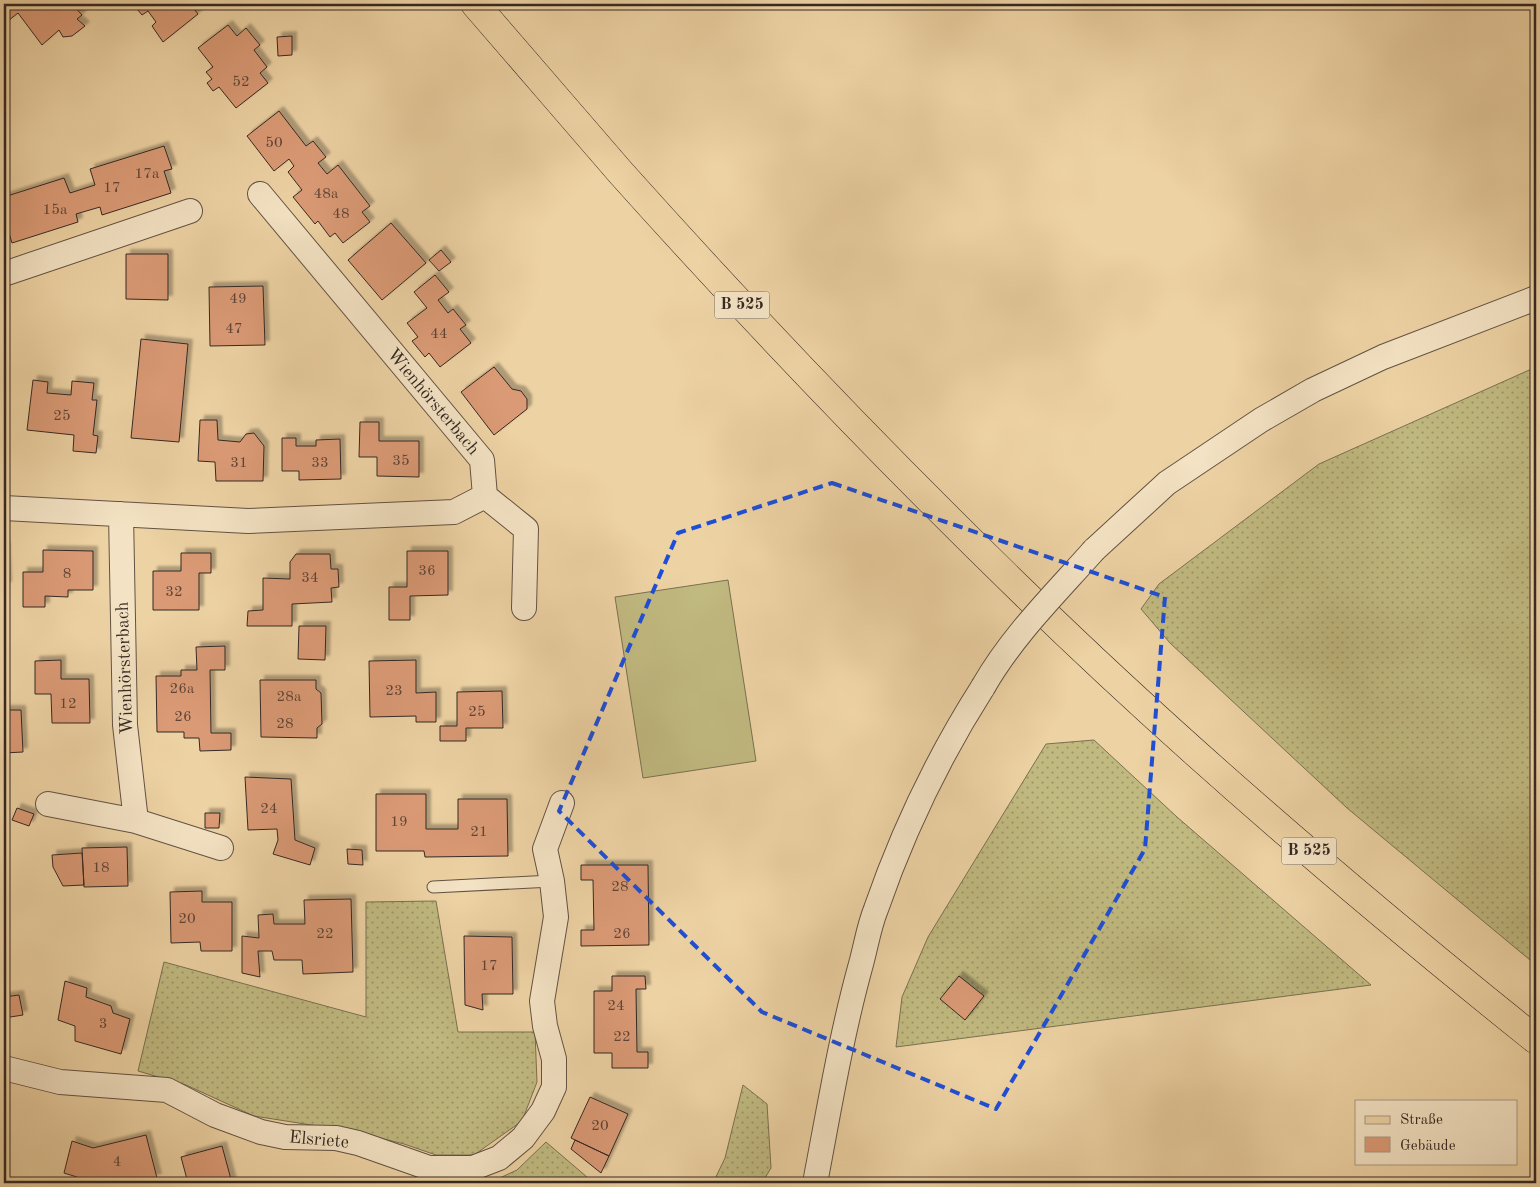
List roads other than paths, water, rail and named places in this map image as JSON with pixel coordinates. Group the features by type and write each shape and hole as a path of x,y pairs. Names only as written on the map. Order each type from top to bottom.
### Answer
{"main road":[{"name":"B 525","path":"475,4 620,172 778,344 900,470 1024,593 1088,654 1264,813 1459,978 1536,1040"}],"street":[{"name":"Wienhörsterbach","path":"260,194 482,460 485,496"},
{"path":"4,274 190,211"},
{"path":"815,1183 849,1006 875,910 906,832 934,771 957,728 992,671 1032,619 1094,550 1167,483 1260,420 1313,390 1383,357 1536,298"},
{"path":"4,508 248,522 454,512 485,496 526,529 524,608"},
{"name":"Wienhörsterbach","path":"121,514 125,725 136,821"},
{"path":"48,804 136,821 221,848"},
{"name":"Elsriete","path":"4,1068 60,1082 167,1090 215,1115 260,1132 285,1137 336,1138 358,1143 429,1168 473,1168 499,1158 523,1138 543,1111 554,1087 554,1059 545,1026 542,1001 556,917 552,881 545,849 562,804"}],"lane":[{"path":"433,887 552,881"}]}
